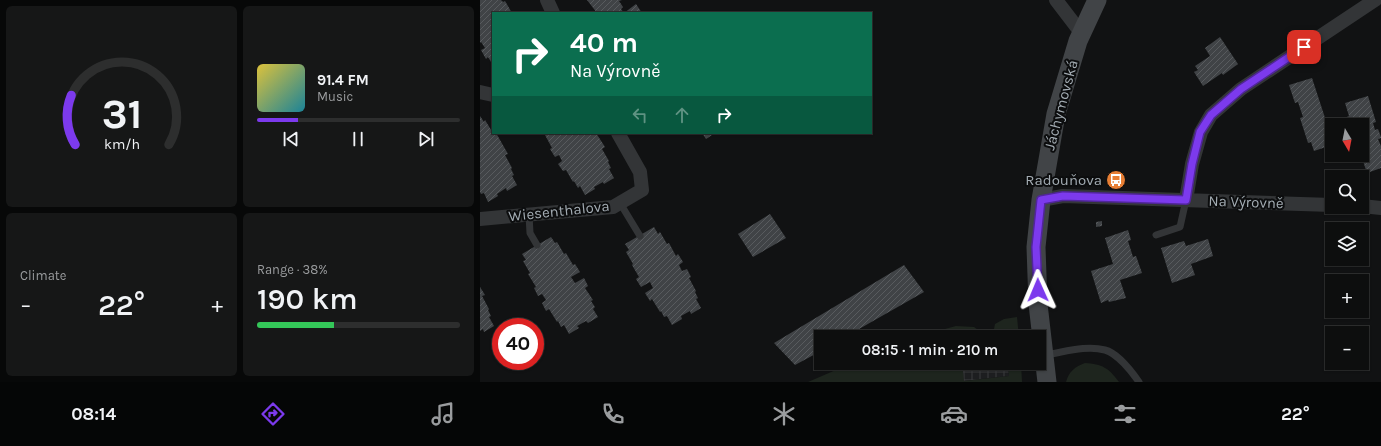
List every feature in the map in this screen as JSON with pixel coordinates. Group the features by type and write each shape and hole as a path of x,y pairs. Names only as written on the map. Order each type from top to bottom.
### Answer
{"street":[{"path":"547,0 553,12"},
{"path":"1056,0 1082,34"},
{"name":"Jáchymovská","path":"1040,330 1036,247 1041,200 1056,114 1082,34 1097,0"},
{"path":"1186,200 1192,164 1200,132 1211,115 1241,89 1375,0"},
{"path":"480,92 492,95"},
{"name":"Wiesenthalova","path":"480,219 612,207 642,190 640,172 619,134"},
{"name":"Na Výrovně","path":"1041,200 1063,196 1325,205"},
{"path":"1369,207 1381,208"},
{"name":"Jáchymovská","path":"1045,370 1046,382"}],"lane":[{"path":"1156,235 1180,227 1186,200"},
{"path":"620,203 640,236"},
{"path":"529,215 530,233 537,245"},
{"path":"1046,355 1087,348 1106,350 1127,366 1139,382"}],"shaded area":[{"path":"1017,317 1018,330 994,330 995,324 1004,319"},
{"path":"956,326 974,327 978,330 941,330"},
{"path":"1085,363 1096,364 1105,368 1112,373 1119,382 1066,382 1073,370"},
{"path":"836,370 963,370 964,381 1009,376 1009,370 1021,370 1022,382 808,382"},
{"path":"962,370 1009,370 1009,376 963,381"}],"building":[{"path":"480,0 505,1 511,12 492,12 492,63 488,57 486,59 481,50 485,48 481,42 480,43"},
{"path":"587,0 622,0 619,1 623,7 621,9 623,12 596,12"},
{"path":"636,4 641,12 625,12"},
{"path":"1220,37 1238,64 1223,75 1222,73 1203,86 1194,72 1198,70 1195,66 1210,56 1205,48"},
{"path":"1312,78 1325,118 1325,147 1314,151 1311,142 1308,143 1300,118 1303,117 1298,102 1295,103 1289,85"},
{"path":"1368,96 1376,122 1373,123 1375,130 1378,129 1381,137 1378,139 1381,146 1381,168 1369,172 1369,170 1366,170 1363,162 1369,162 1369,118 1348,118 1349,116 1345,103"},
{"path":"480,116 484,122 485,120 492,134 497,134 508,154 505,155 512,168 511,169 514,175 512,176 517,185 507,191 506,188 497,194 498,196 488,202 484,193 481,194"},
{"path":"597,134 605,147 602,149 609,161 608,162 611,168 609,169 614,178 604,184 603,182 594,187 595,189 585,195 580,186 578,188 566,170 563,171 558,164 562,161 559,155 555,157 550,149 552,148 545,135"},
{"path":"703,134 714,134 706,139"},
{"path":"770,214 786,238 753,257 738,234"},
{"path":"1102,221 1102,226 1096,227 1096,222"},
{"path":"654,227 658,234 660,232 667,244 669,243 676,256 678,254 683,262 679,265 682,271 687,269 691,277 689,278 696,291 695,292 698,298 696,299 701,308 691,314 690,311 681,316 682,319 672,325 667,316 664,317 652,299 650,301 645,293 653,288 650,282 641,287 636,279 639,277 626,252 629,250 625,244"},
{"path":"1128,230 1131,240 1128,241 1133,257 1136,256 1142,273 1120,280 1126,298 1109,302 1108,300 1101,303 1091,271 1113,264 1105,238"},
{"path":"551,237 555,243 557,242 564,254 566,253 573,265 575,264 580,272 571,277 575,283 584,278 588,286 585,288 593,300 591,301 595,307 593,309 598,317 588,323 586,321 577,326 579,328 569,334 564,325 561,327 558,321 557,322 549,309 546,311 542,303 546,300 542,294 538,296 534,288 536,287 528,274 530,273 523,261 526,260 522,254"},
{"path":"1208,239 1213,256 1191,264 1195,275 1172,283 1161,248 1184,241 1186,246"},
{"path":"904,265 924,292 857,330 814,330 814,355 795,365 774,343"},
{"path":"480,287 485,295 482,296 489,309 488,310 491,316 489,317 492,322 492,327 484,332 483,329 480,331"}],"place":[{"name":"Radouňova","path":"1116,180"}],"route":[{"path":"1038,290 1036,247 1041,200 1063,196 1186,200 1192,164 1200,132 1211,115 1241,89 1304,47"}]}
